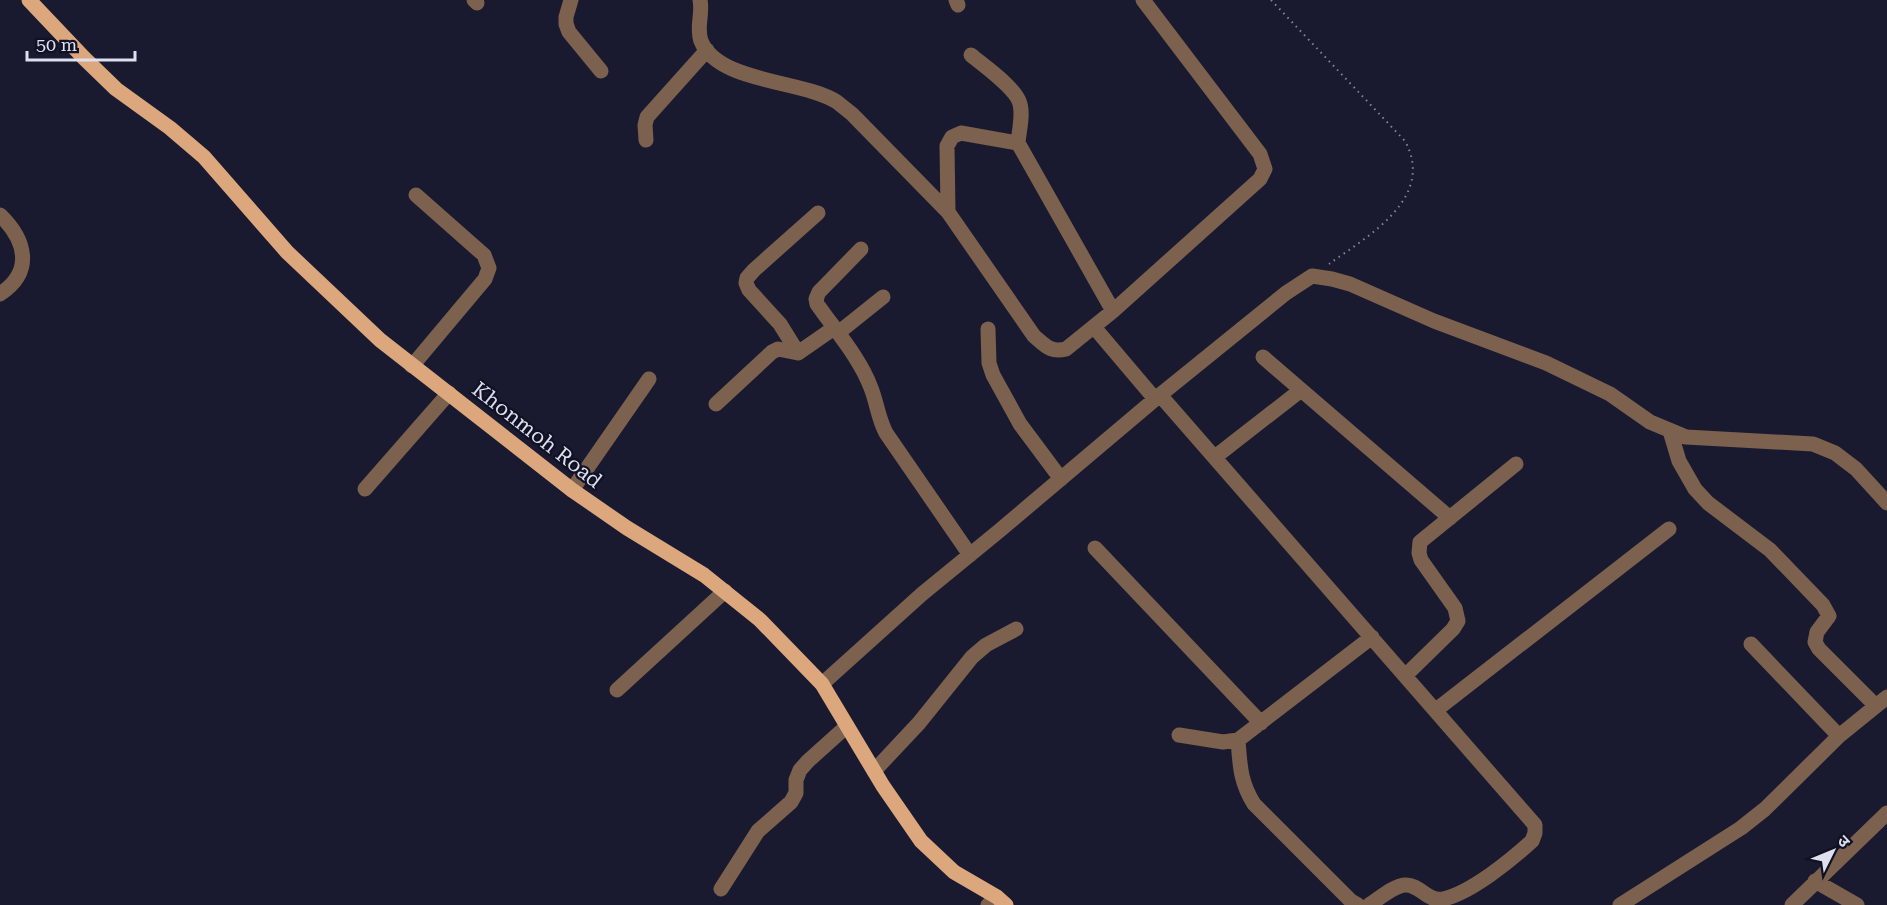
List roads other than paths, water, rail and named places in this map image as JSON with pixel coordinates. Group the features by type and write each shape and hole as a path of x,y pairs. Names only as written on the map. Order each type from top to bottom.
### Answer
{"main road":[{"name":"Khonmoh Road","path":"29,0 116,88 170,128 204,157 287,252 342,305 412,366 572,490 627,528 704,575 760,620 822,684 874,771 921,841 954,872 997,902"}],"street":[{"path":"571,0 566,24 569,32 601,71"},
{"path":"700,0 699,33 707,50 729,68 746,75 817,94 837,102 852,114 948,212 1020,318 1034,336 1056,351 1066,349 1113,311 1260,178 1265,169 1264,160 1260,154 1143,0"},
{"path":"646,141 647,117 707,50"},
{"path":"971,55 1013,91 1019,99 1021,109 1018,143 1113,311"},
{"path":"948,212 947,146 952,137 961,133 1018,143"},
{"path":"412,366 485,279 489,268 484,255 416,195"},
{"path":"798,353 780,324 746,284 747,278 754,270 818,213"},
{"path":"0,215 16,234 23,257 17,279 0,294"},
{"path":"861,249 819,292 816,299 817,304 864,374 872,389 879,418 886,433 970,555"},
{"path":"822,684 922,594 1157,397 1286,293 1312,276 1350,284 1434,321 1546,363 1610,394 1650,422 1686,437 1813,444 1835,453 1856,469 1887,503"},
{"path":"716,404 772,352 778,350 798,353 836,331 883,297"},
{"path":"1094,327 1215,457 1535,825 1532,841 1463,892 1443,899 1434,899 1415,887 1406,885 1369,905"},
{"path":"988,329 988,357 993,375 1020,424 1061,479"},
{"path":"1263,357 1450,518"},
{"path":"572,490 649,379"},
{"path":"1215,457 1301,390"},
{"path":"365,489 448,393"},
{"path":"1620,905 1741,828 1765,809 1839,736 1881,702 1819,649 1815,642 1817,632 1828,616 1823,605 1770,550 1708,503 1695,489 1679,461 1671,430"},
{"path":"1406,675 1454,628 1458,621 1455,608 1421,560 1420,542 1516,464"},
{"path":"1436,710 1669,529"},
{"path":"1095,548 1261,723"},
{"path":"616,690 725,591"},
{"path":"874,771 919,723 977,651 1016,629"},
{"path":"1179,735 1223,742 1238,740 1372,637"},
{"path":"1750,645 1839,736"},
{"path":"721,889 758,831 791,802 796,793 796,780 800,770 847,726"},
{"path":"1238,740 1245,791 1254,804 1351,901 1358,905"},
{"path":"1792,905 1815,880 1887,813"},
{"path":"1815,880 1857,905"}]}
